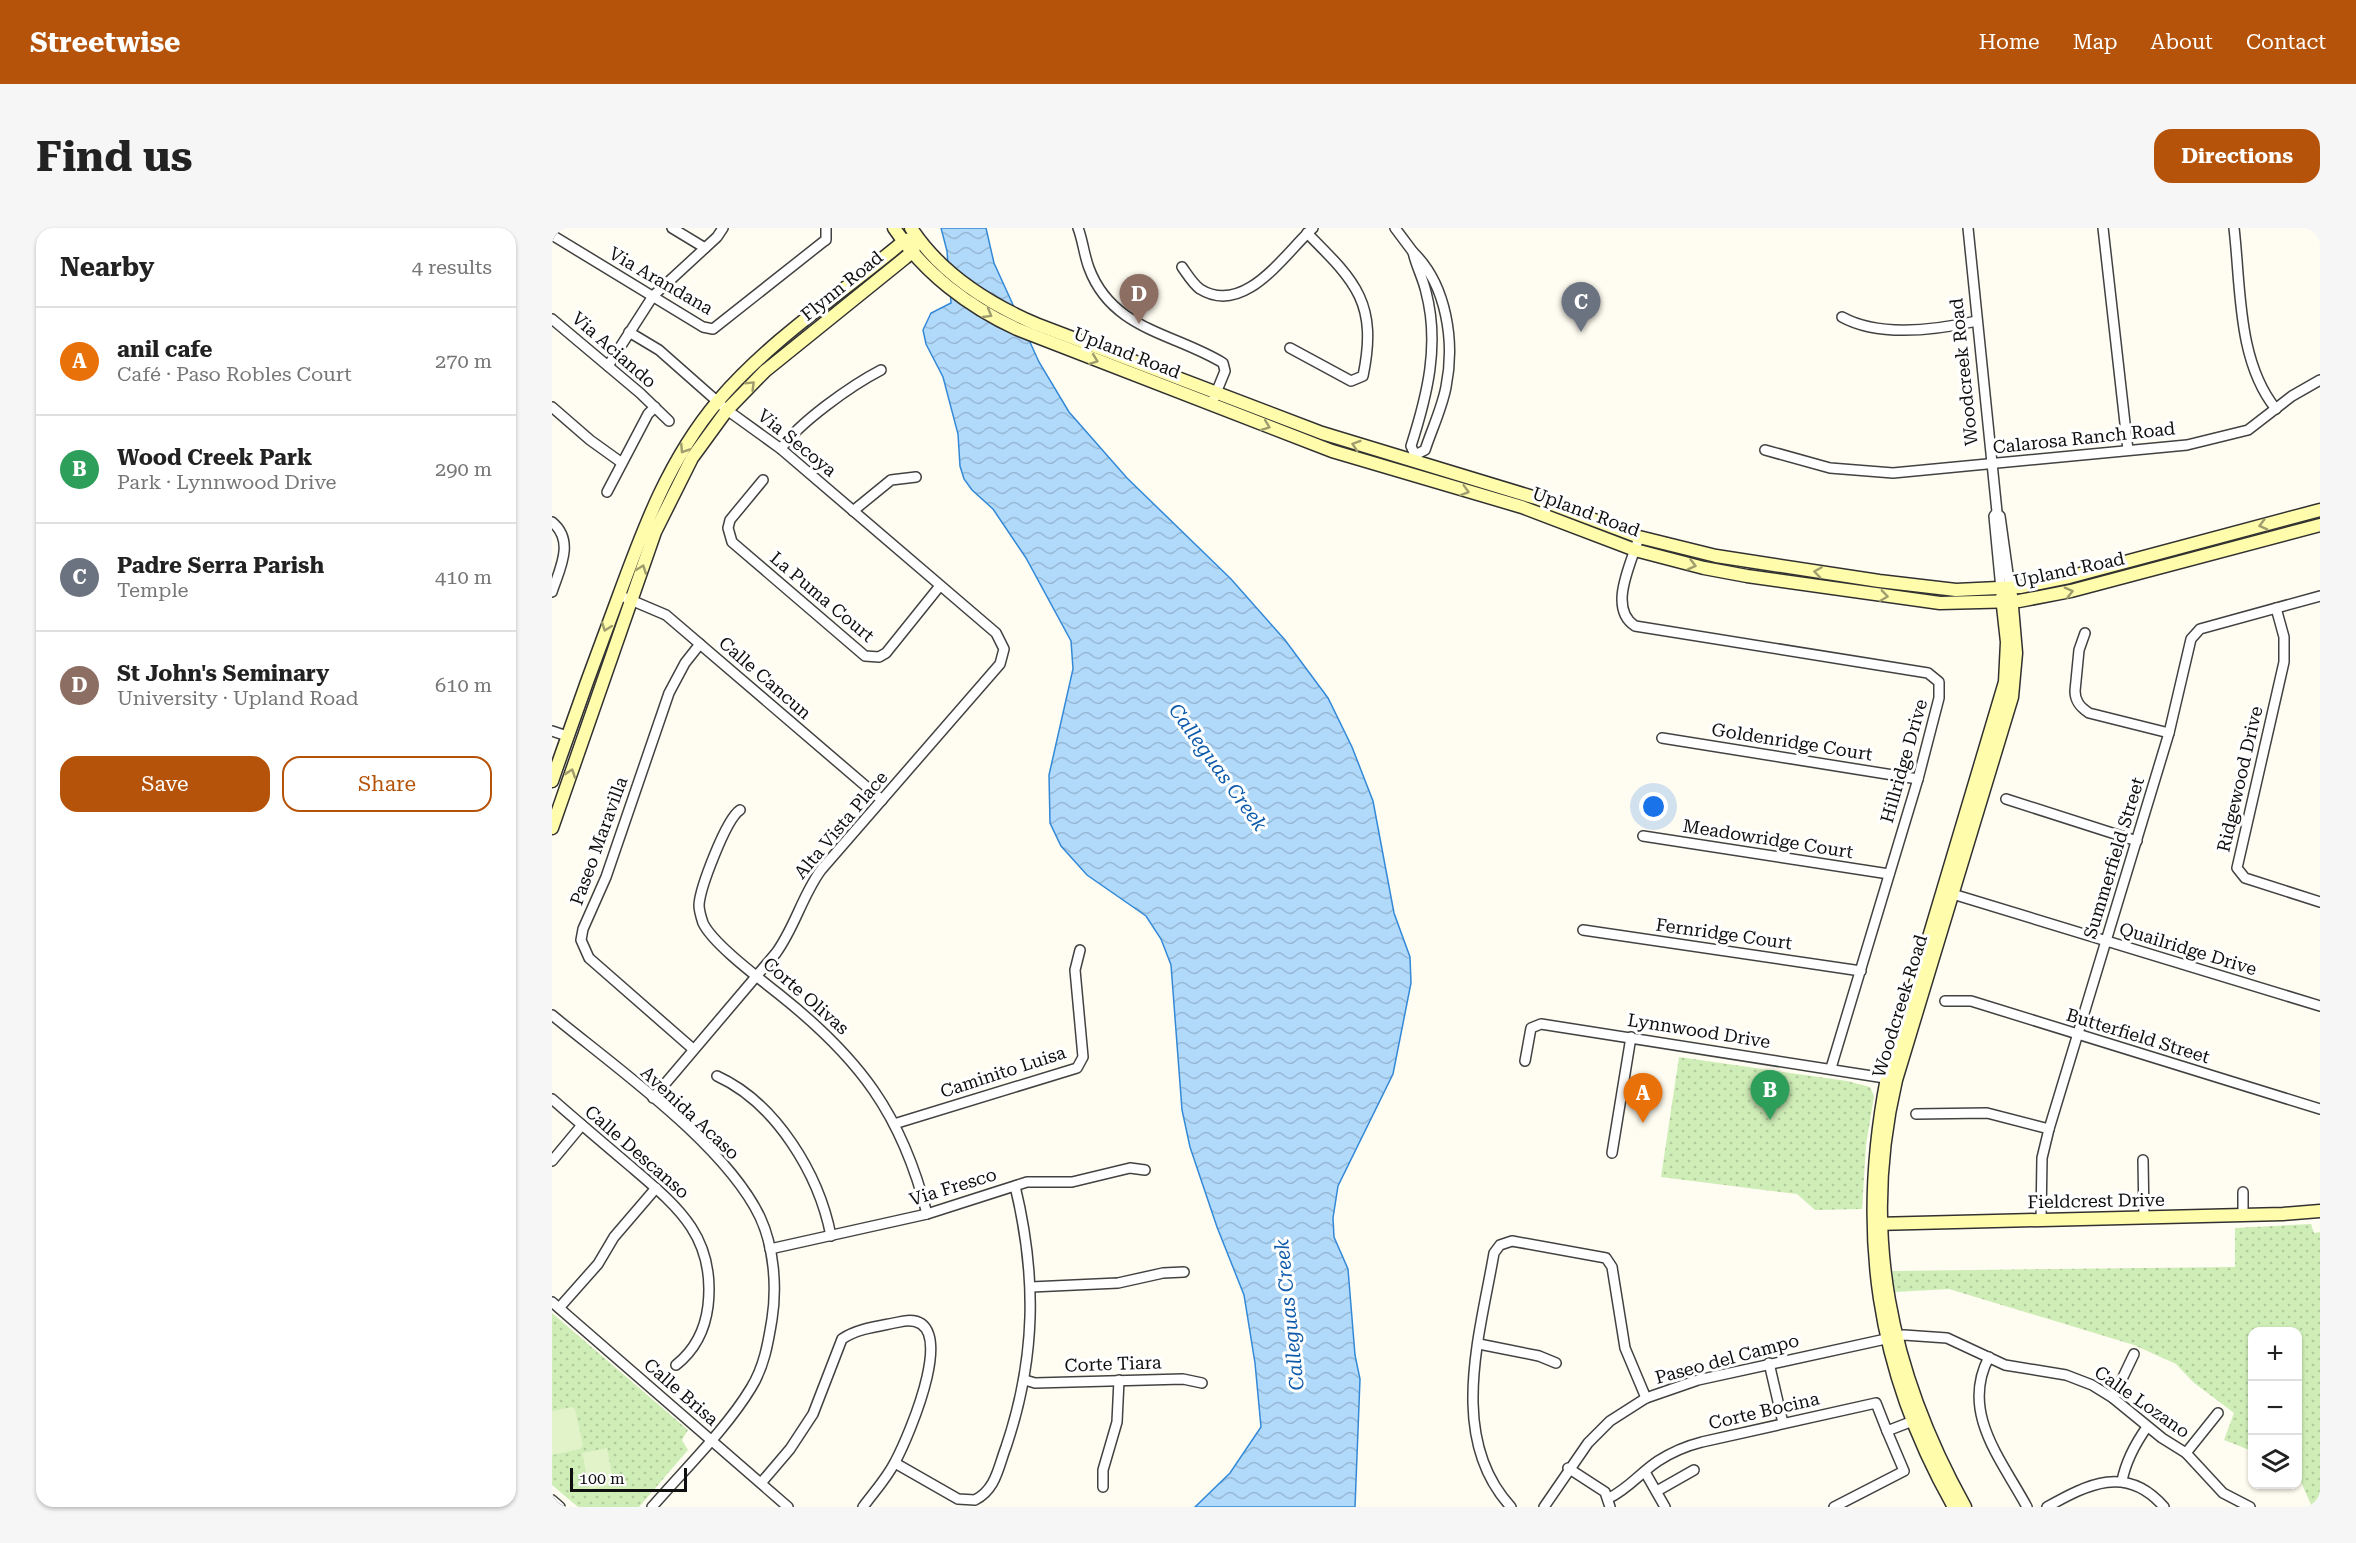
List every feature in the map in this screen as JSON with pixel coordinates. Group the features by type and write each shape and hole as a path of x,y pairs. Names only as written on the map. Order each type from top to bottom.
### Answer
{"main road":[{"name":"Upland Road","path":"894,228 941,280 985,313 1039,338 1332,452 1521,507 1635,549 1704,568 1940,603 2007,602 2071,591 2320,525"},
{"name":"Upland Road","path":"914,233 942,265 985,299 1036,324 1359,446 1536,498 1639,537 1716,556 1879,581 1956,590 2005,588 2070,577 2320,510"},
{"name":"Flynn Road","path":"552,828 625,597 645,524 669,472 753,364 914,233"},
{"path":"913,250 914,233"},
{"name":"Flynn Road","path":"722,406 913,250"},
{"name":"Woodcreek Road","path":"1954,1507 1916,1420 1876,1281 1876,1138 1948,893 2005,682 2007,602 2005,588"},
{"name":"Flynn Road","path":"552,782 567,736 625,597"},
{"name":"Fieldcrest Drive","path":"1876,1224 2144,1218 2320,1211"},
{"name":"Woodcreek Road","path":"1916,1420 1965,1507"}],"street":[{"path":"672,228 705,248"},
{"path":"608,366 653,296 705,248 723,228"},
{"name":"Via Arandana","path":"552,235 703,327 718,327 826,240 826,228"},
{"path":"1078,228 1084,254 1098,287 1121,314 1161,336 1223,363 1225,371 1212,405"},
{"path":"1395,228 1425,264 1438,286 1445,309 1448,337 1446,387 1425,450 1415,455 1411,446 1430,382 1432,339 1426,290 1413,252"},
{"name":"Woodcreek Road","path":"1968,228 1997,512 1994,516 2005,588"},
{"path":"2103,228 2128,450"},
{"path":"2234,228 2249,353 2262,388 2276,409"},
{"path":"1182,267 1199,288 1217,295 1237,294 1262,280 1310,230 1347,273 1364,305 1369,347 1363,376 1351,381 1290,348"},
{"path":"1842,317 1867,327 1890,329 1977,321"},
{"name":"Via Aciando","path":"552,319 655,407 669,422"},
{"name":"Via Secoya","path":"629,332 659,350 722,406 781,449 939,586"},
{"path":"781,449 788,438 806,423 864,378 881,370"},
{"name":"Calarosa Ranch Road","path":"1765,450 1800,461 1866,473 1922,472 2187,445 2248,430 2299,391 2320,380"},
{"path":"552,406 621,463"},
{"name":"Via Aciando","path":"607,492 648,414 655,407"},
{"path":"853,511 891,480 916,477"},
{"name":"La Puma Court","path":"763,480 730,520 729,535 732,542 865,656 879,657 886,653 939,586"},
{"path":"552,522 561,530 565,547 552,592"},
{"name":"Hillridge Drive","path":"1639,537 1624,583 1622,606 1628,621 1635,626 1932,675 1939,682 1941,689 1918,779 1831,1068"},
{"name":"Alta Vista Place","path":"653,1098 785,941 815,879 1000,664 1004,656 1003,643 996,633 939,586"},
{"name":"Summerfield Street","path":"2041,1220 2042,1158 2049,1130 2169,733 2193,634 2200,628 2320,596"},
{"name":"Calle Cancun","path":"625,597 666,615 882,800"},
{"name":"Ridgewood Drive","path":"2276,608 2284,637 2284,662 2237,867 2245,878 2320,902"},
{"path":"2085,633 2079,650 2075,691 2075,697 2082,708 2089,713 2169,733"},
{"name":"Paseo Maravilla","path":"693,1049 589,958 581,940 582,929 606,877 669,693 686,663 700,645"},
{"path":"552,731 567,736"},
{"name":"Goldenridge Court","path":"1662,738 1918,779"},
{"path":"2006,799 2137,841"},
{"name":"Corte Olivas","path":"740,810 726,827 701,896 700,912 711,934 757,976 809,1018 844,1052 870,1082 913,1162 927,1214"},
{"name":"Meadowridge Court","path":"1643,836 1889,874"},
{"name":"Quailridge Drive","path":"1948,893 2320,1006"},
{"name":"Fernridge Court","path":"1583,930 1861,971"},
{"name":"Caminito Luisa","path":"894,1124 1077,1068 1083,1057 1075,970 1080,950"},
{"name":"Butterfield Street","path":"1945,1001 1971,1001 2077,1036 2320,1109"},
{"name":"Avenida Acaso","path":"552,1015 653,1098 713,1153 734,1176 759,1215 770,1249 775,1303 768,1347 752,1387 738,1408 652,1507"},
{"name":"Lynnwood Drive","path":"1525,1061 1531,1028 1541,1024 1892,1079"},
{"path":"1612,1153 1631,1037"},
{"path":"717,1076 737,1087 758,1105 788,1140 816,1187 827,1214 831,1236"},
{"name":"Calle Descanso","path":"552,1099 676,1206 691,1225 704,1252 709,1295 704,1323 698,1340 688,1356 676,1365"},
{"path":"1916,1114 1987,1113 2049,1130"},
{"path":"552,1161 582,1125"},
{"path":"2143,1160 2144,1218"},
{"name":"Via Fresco","path":"770,1249 927,1214 1015,1186 1041,1181 1088,1180 1130,1168 1145,1170"},
{"path":"895,1463 958,1499 975,1500 991,1488 1025,1380 1031,1287 1028,1247 1015,1186"},
{"path":"555,1305 598,1263 614,1237 656,1188"},
{"path":"2243,1192 2243,1215"},
{"path":"1511,1507 1499,1493 1488,1474 1473,1413 1472,1391 1494,1253 1500,1245 1512,1241 1600,1255 1606,1258 1612,1267 1625,1348 1646,1398"},
{"path":"1031,1287 1118,1283 1163,1273 1184,1272"},
{"name":"Calle Brisa","path":"555,1305 788,1507"},
{"path":"761,1483 790,1449 813,1414 842,1339 855,1332 905,1320 917,1322 927,1329 932,1347 925,1384 895,1463 863,1507"},
{"name":"Calle Lozano","path":"1890,1336 1947,1338 2005,1365 2066,1374 2092,1385 2114,1398 2147,1427 2186,1452 2215,1487 2250,1507"},
{"name":"Paseo del Campo","path":"1544,1507 1568,1468 1598,1432 1625,1410 1646,1398 1678,1385 1890,1336"},
{"path":"1479,1344 1539,1356 1556,1363"},
{"path":"2114,1398 2134,1354"},
{"path":"1989,1357 1979,1382 1978,1403 1982,1421 2027,1507"},
{"path":"1769,1363 1783,1423"},
{"name":"Corte Tiara","path":"1025,1380 1035,1383 1183,1379 1202,1383"},
{"path":"1103,1487 1102,1470 1117,1422 1119,1380"},
{"name":"Corte Bocina","path":"1609,1503 1656,1462 1685,1447 1876,1403 1887,1431"},
{"path":"2186,1452 2218,1413"},
{"path":"1834,1507 1904,1471 1887,1431 1916,1420"},
{"path":"2122,1481 2130,1455 2147,1427"},
{"path":"1568,1468 1596,1485 1609,1503"},
{"path":"1657,1491 1694,1470"},
{"path":"1645,1472 1665,1507"},
{"path":"2047,1507 2089,1486 2122,1481 2145,1490 2164,1507"},
{"path":"552,1500 560,1507"}],"green space":[{"path":"1679,1057 1847,1081 1870,1087 1874,1096 1866,1145 1862,1209 1815,1210 1797,1194 1661,1177"},
{"path":"2311,1224 2314,1233 2320,1232 2320,1507 2312,1507 2302,1484 2302,1327 2248,1327 2248,1449 2224,1440 2234,1413 2193,1382 2176,1364 2134,1345 1949,1289 1895,1292 1892,1271 2235,1267 2235,1228"},
{"path":"552,1313 688,1430 682,1440 688,1450 639,1507 578,1507 552,1485"},
{"path":"571,1407 575,1409 583,1445 580,1449 552,1455 552,1411"},
{"path":"607,1448 614,1484 590,1489 582,1453"}],"water":[{"name":"Calleguas Creek","path":"941,228 986,228 994,263 1039,362 1069,412 1127,478 1231,579 1285,640 1328,698 1352,747 1373,801 1394,913 1410,957 1411,983 1393,1074 1338,1186 1333,1218 1334,1237 1348,1269 1355,1355 1360,1379 1355,1507 1195,1507 1230,1473 1261,1427 1255,1363 1244,1295 1217,1227 1190,1147 1182,1110 1171,965 1161,939 1146,916 1087,875 1061,846 1050,823 1049,775 1073,669 1071,641 1026,558 993,509 972,490 964,479 960,466 958,434 943,377 926,344 923,330 931,313 951,303 947,251"}],"place":[{"name":"St John's Seminary","path":"1139,324"},
{"name":"Padre Serra Parish","path":"1581,332"},
{"name":"Wood Creek Park","path":"1770,1120"},
{"name":"anil cafe","path":"1643,1123"}]}
